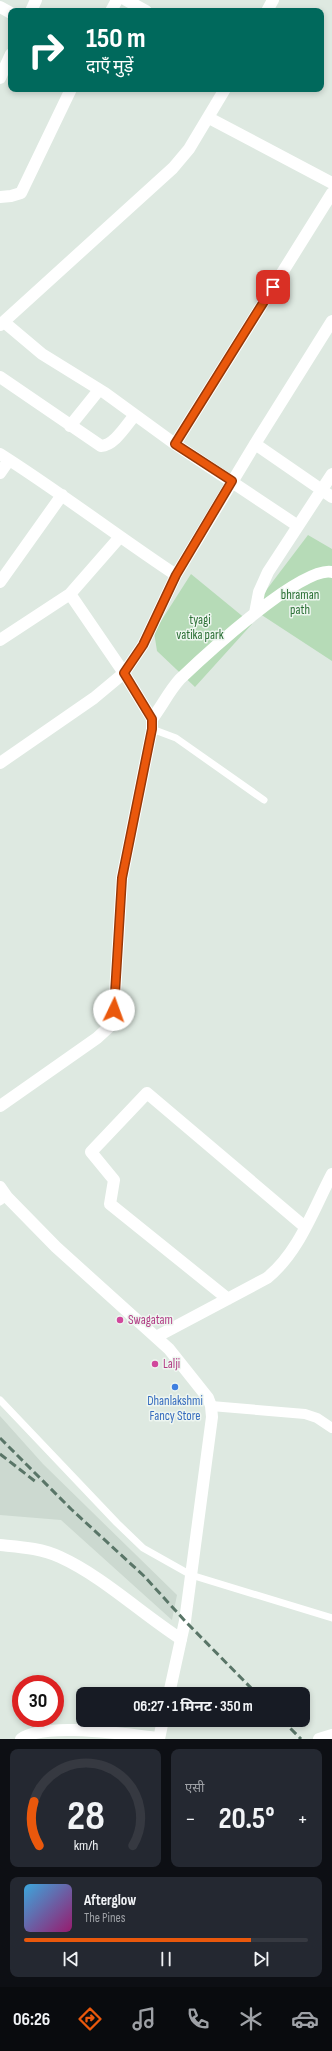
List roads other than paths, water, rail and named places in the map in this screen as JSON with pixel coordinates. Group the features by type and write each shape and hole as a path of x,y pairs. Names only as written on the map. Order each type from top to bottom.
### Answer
{"street":[{"path":"126,0 141,8"},
{"path":"0,78 8,61"},
{"path":"0,197 21,193 27,184 70,92"},
{"path":"223,92 189,149 173,168 2,323 42,354 99,390 175,444 298,526"},
{"path":"209,118 332,183"},
{"path":"175,444 332,193"},
{"path":"1,759 94,698 124,673 143,645 176,575 254,444 332,321"},
{"path":"0,377 101,446 107,446 135,415"},
{"path":"70,426 99,390"},
{"path":"254,444 332,497"},
{"path":"0,473 5,457 62,495 119,538 176,575"},
{"path":"255,613 260,592 268,572 332,474"},
{"path":"0,582 62,495"},
{"path":"0,640 70,594 119,538"},
{"path":"0,1106 97,1038 109,1027 114,1010 122,878 152,724 181,679 243,621 297,584 317,574 332,572"},
{"path":"70,594 124,673 152,724"},
{"path":"228,1299 110,1204 114,1180 91,1152 147,1094 305,1227"},
{"path":"156,1337 267,1278 279,1268 292,1253 332,1174"},
{"path":"0,1187 4,1200 156,1337 174,1356 208,1398 211,1406 212,1417 191,1575 181,1639 171,1687"},
{"path":"211,1406 305,1414 317,1418 332,1428"},
{"path":"0,1545 34,1549 60,1557 91,1576 181,1639"},
{"path":"21,1739 39,1732 76,1730 159,1739 162,1727"},
{"path":"318,1739 332,1735"}],"lane":[{"path":"152,724 176,738 264,800"},
{"path":"0,1400 117,1523 143,1548 191,1575 332,1618"}],"railway":[{"path":"0,1438 71,1509 144,1576 185,1621 250,1687"},
{"path":"0,1454 36,1482"},
{"path":"289,1727 301,1739"}],"place":[{"name":"Swagatam","path":"120,1320"},
{"name":"Lalji","path":"155,1364"},
{"name":"Dhanlakshmi Fancy Store","path":"175,1387"}],"park label":[{"name":"bhraman path","path":"300,602"},
{"name":"tyagi vatika park","path":"200,628"}]}
